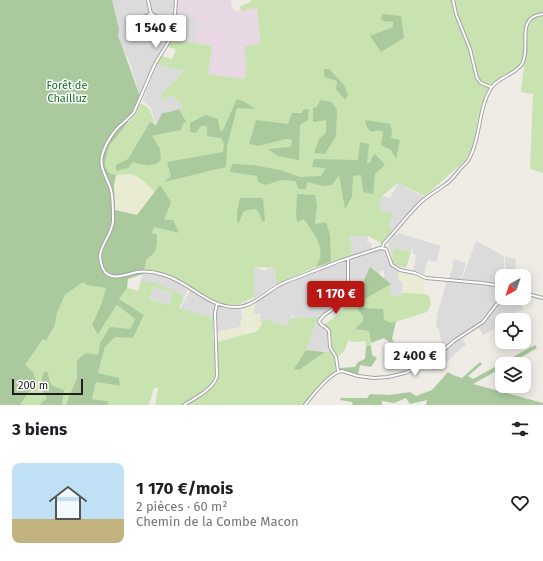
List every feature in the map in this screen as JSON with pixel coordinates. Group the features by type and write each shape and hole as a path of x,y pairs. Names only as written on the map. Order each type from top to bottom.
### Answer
{"street":[{"path":"148,0 151,13 162,20 176,20"},
{"path":"176,0 175,28 171,38 155,64 134,112 113,134 105,147 102,157 103,169 111,191 113,216 112,228 100,253 101,262 106,273 115,276 138,272 166,275 217,304 230,307 244,306 255,301 271,289 283,283 348,258 382,248 387,251 392,265 400,270 415,273 426,278 482,282 495,285"},
{"path":"453,0 458,20 470,49 477,78 481,83 492,87"},
{"path":"129,28 151,13"},
{"path":"382,248 384,243 422,202 450,181 469,160 474,150 483,107 492,87 499,80 521,65 524,59 525,29 528,21 533,17 543,14"},
{"path":"338,371 336,357 330,347 329,331 320,324 319,321 324,315 343,302 347,296 348,258"},
{"path":"531,295 543,298"},
{"path":"184,405 210,388 216,380 215,313 217,304"},
{"path":"305,405 330,376 338,371 365,378 374,378 388,377 405,373 422,366 433,359 454,341 483,322 497,305"}],"shaded area":[{"path":"111,0 175,0 174,29 152,67 140,97 129,60 118,36 119,29"},
{"path":"181,0 231,0 231,5 235,12 257,8 260,45 246,67 245,79 208,74 212,46 196,43 197,29 199,28 200,24 196,21 196,17 191,17 191,14 183,14 182,19 176,19 177,2"},
{"path":"183,14 191,14 196,17 200,24 199,28 197,29 196,43 170,41 176,29 176,19 182,19"},
{"path":"157,64 184,71 161,94 167,98 170,96 174,97 183,106 179,109 163,114 156,125 151,109 143,101 143,99"},
{"path":"398,183 425,197 393,232 388,228 379,209 382,196 390,198"},
{"path":"398,233 441,246 436,262 428,260 424,274 413,270 416,255 412,253 413,249 411,252 395,248 392,257 388,245 395,234 398,235"},
{"path":"350,236 368,236 367,242 371,243 371,250 352,256"},
{"path":"476,241 504,256 504,269 495,269 495,283 462,279"},
{"path":"381,249 387,254 391,267 399,271 398,279 403,284 401,296 390,295 384,283 384,271 381,271 380,274 362,284 349,283 351,260"},
{"path":"505,256 516,259 515,269 506,269"},
{"path":"454,259 466,263 461,280 449,278 454,264 452,264"},
{"path":"347,262 346,290 344,298 318,320 318,318 294,318 293,315 287,326 264,319 262,323 253,313 256,303 277,287 304,277 304,275 338,263 340,264"},
{"path":"254,266 265,271 267,269 275,268 276,284 254,299"},
{"path":"143,274 163,276 172,279 188,290 184,298 182,297 182,294 178,292 150,282 140,284"},
{"path":"447,281 495,287 495,304 482,320 443,348 439,330 436,327 437,315"},
{"path":"154,287 162,291 164,290 173,293 169,305 149,299"},
{"path":"191,289 215,305 213,318 179,311"},
{"path":"498,305 522,305 524,309 516,313 495,313 495,328 483,335 478,327 486,321"},
{"path":"217,306 227,309 240,309 243,319 240,327 216,332 214,318"},
{"path":"317,322 328,331 329,346 332,352 306,350"},
{"path":"461,338 466,345 433,371 428,364"}],"green space":[{"name":"Forêt de Chailluz","path":"0,0 112,0 119,29 118,36 140,97 127,124 109,146 105,162 105,166 109,173 116,175 114,185 115,210 137,215 160,185 171,202 164,220 173,220 179,233 154,227 152,233 157,235 155,252 147,259 143,274 128,279 127,288 119,299 144,315 133,338 115,337 105,347 98,373 119,378 120,386 96,382 92,399 108,401 108,405 66,405 77,378 77,360 86,353 98,355 100,343 110,327 130,329 135,319 117,305 98,334 92,325 101,305 106,288 87,285 83,282 65,295 57,313 55,325 46,341 43,339 25,365 33,372 36,381 20,405 0,405"},
{"path":"250,0 543,0 543,173 530,169 533,94 521,92 524,66 488,89 478,119 473,145 466,160 425,196 398,183 382,196 379,209 393,215 388,227 393,232 382,244 368,236 350,236 352,256 316,267 276,284 275,268 254,267 254,297 238,305 216,303 168,277 143,274 147,259 152,256 152,233 154,226 179,233 164,220 161,186 155,192 143,180 132,174 109,174 105,166 105,162 109,146 135,115 140,104 148,107 153,117 154,128 152,136 181,130 184,122 187,123 179,109 183,106 174,97 170,96 167,99 162,99 161,94 184,71 157,64 162,56 172,59 176,49 167,47 170,41 212,46 208,74 245,79 245,46 260,44 257,8 241,11 240,6 251,2"},
{"path":"382,14 401,16 404,38 381,52 370,36 393,27 393,22 383,21 381,19"},
{"path":"324,69 329,69 344,85 348,95 345,100 336,89 337,81 324,77"},
{"path":"237,99 245,102 255,109 237,108 227,146 226,167 164,182 171,176 167,162 223,152 224,144 221,138 207,136 207,126 201,126 196,133 190,132 190,123 206,115 218,119 220,131 223,130"},
{"path":"320,100 332,102 337,110 336,136 325,154 314,153 319,139 326,133 326,120 313,122 313,108 317,107"},
{"path":"179,109 187,123 184,122 181,130 152,136 160,149 161,160 158,163 144,165 133,162 128,168 116,171 116,165 128,159 150,122 156,125 162,113"},
{"path":"309,109 308,120 300,125 299,160 278,156 268,149 291,147 292,140 286,139 258,146 249,144 256,120 288,124 292,113 302,113 303,110"},
{"path":"365,120 390,124 392,130 391,138 400,140 396,159 391,150 381,145 383,132 378,130 373,132 366,126"},
{"path":"360,142 369,144 367,163 371,162 372,157 375,154 385,165 375,174 373,194 363,192 361,175 353,176 352,197 345,209 339,175 332,185 323,186 307,182 306,189 299,189 295,181 281,180 266,185 258,182 257,176 230,172 232,164 253,165 280,170 300,177 321,176 326,168 312,167 314,159 358,160"},
{"path":"129,174 137,176 155,192 137,215 115,210 114,185 116,175"},
{"path":"297,194 315,195 317,205 315,224 326,222 330,235 331,262 316,267 321,253 320,247 316,237 304,219 297,222"},
{"path":"240,198 263,198 265,221 262,221 256,209 243,212 239,223 237,221 237,212"},
{"path":"394,248 411,252 406,268 394,264 392,257"},
{"path":"370,267 391,284 365,299 364,308 383,309 384,320 392,323 396,321 392,339 394,342 389,342 384,338 371,343 369,331 355,329 363,321 363,316 358,310 359,299 352,300"},
{"path":"399,271 414,274 424,280 423,294 402,293 403,284 398,279"},
{"path":"141,281 143,281 156,283 182,294 182,297 184,298 179,308 213,318 213,341 218,342 258,331 264,319 287,326 291,318 318,317 306,350 295,369 299,370 325,352 332,352 334,355 336,370 303,405 155,405 158,388 154,388 149,405 108,405 108,401 92,399 96,382 120,386 118,378 98,374 105,347 115,337 133,338 144,315 119,299 127,288 138,291","holes":["154,287 163,292 165,290 173,293 169,305 149,299"]},
{"path":"83,282 88,285 106,288 101,305 98,334 117,305 135,319 130,329 100,343 98,355 77,360 77,378 66,405 62,405 64,390 55,387 49,381 47,398 39,405 20,405 36,381 33,372 25,365 43,339 46,341 55,325 57,313 65,295"},
{"path":"391,284 390,295 401,296 402,293 425,294 429,296 431,304 427,312 392,323 383,320 364,308 365,299"},
{"path":"359,299 358,310 363,316 363,321 369,331 371,345 366,347 365,341 348,341 345,350 339,356 331,347 330,330 324,325 340,313 352,300"},
{"path":"256,303 253,313 261,314 260,322 262,323 259,331 252,330 251,328 250,331 247,330 249,319 243,316 242,308"},
{"path":"243,319 248,321 244,336 219,342 216,341 216,332 240,327"},
{"path":"371,345 372,355 377,358 371,367 360,365 358,375 345,370 340,370 339,368 355,367 358,362 365,359 366,347"},
{"path":"535,345 537,348 521,357 513,357 528,349 531,349 531,347"},
{"path":"306,350 325,352 299,370 294,369"},
{"path":"480,362 482,364 468,376 473,379 495,367 495,372 473,384 495,390 495,393 506,393 543,403 543,405 426,405 427,400 410,404 406,398 394,403 382,401 382,405 353,405 352,402 340,400 341,398 367,398 370,394 389,395 410,392 416,396 432,390 448,372 462,378"},
{"path":"44,372 48,372 49,380 52,384 64,390 62,405 39,405 47,398 40,386"}]}
